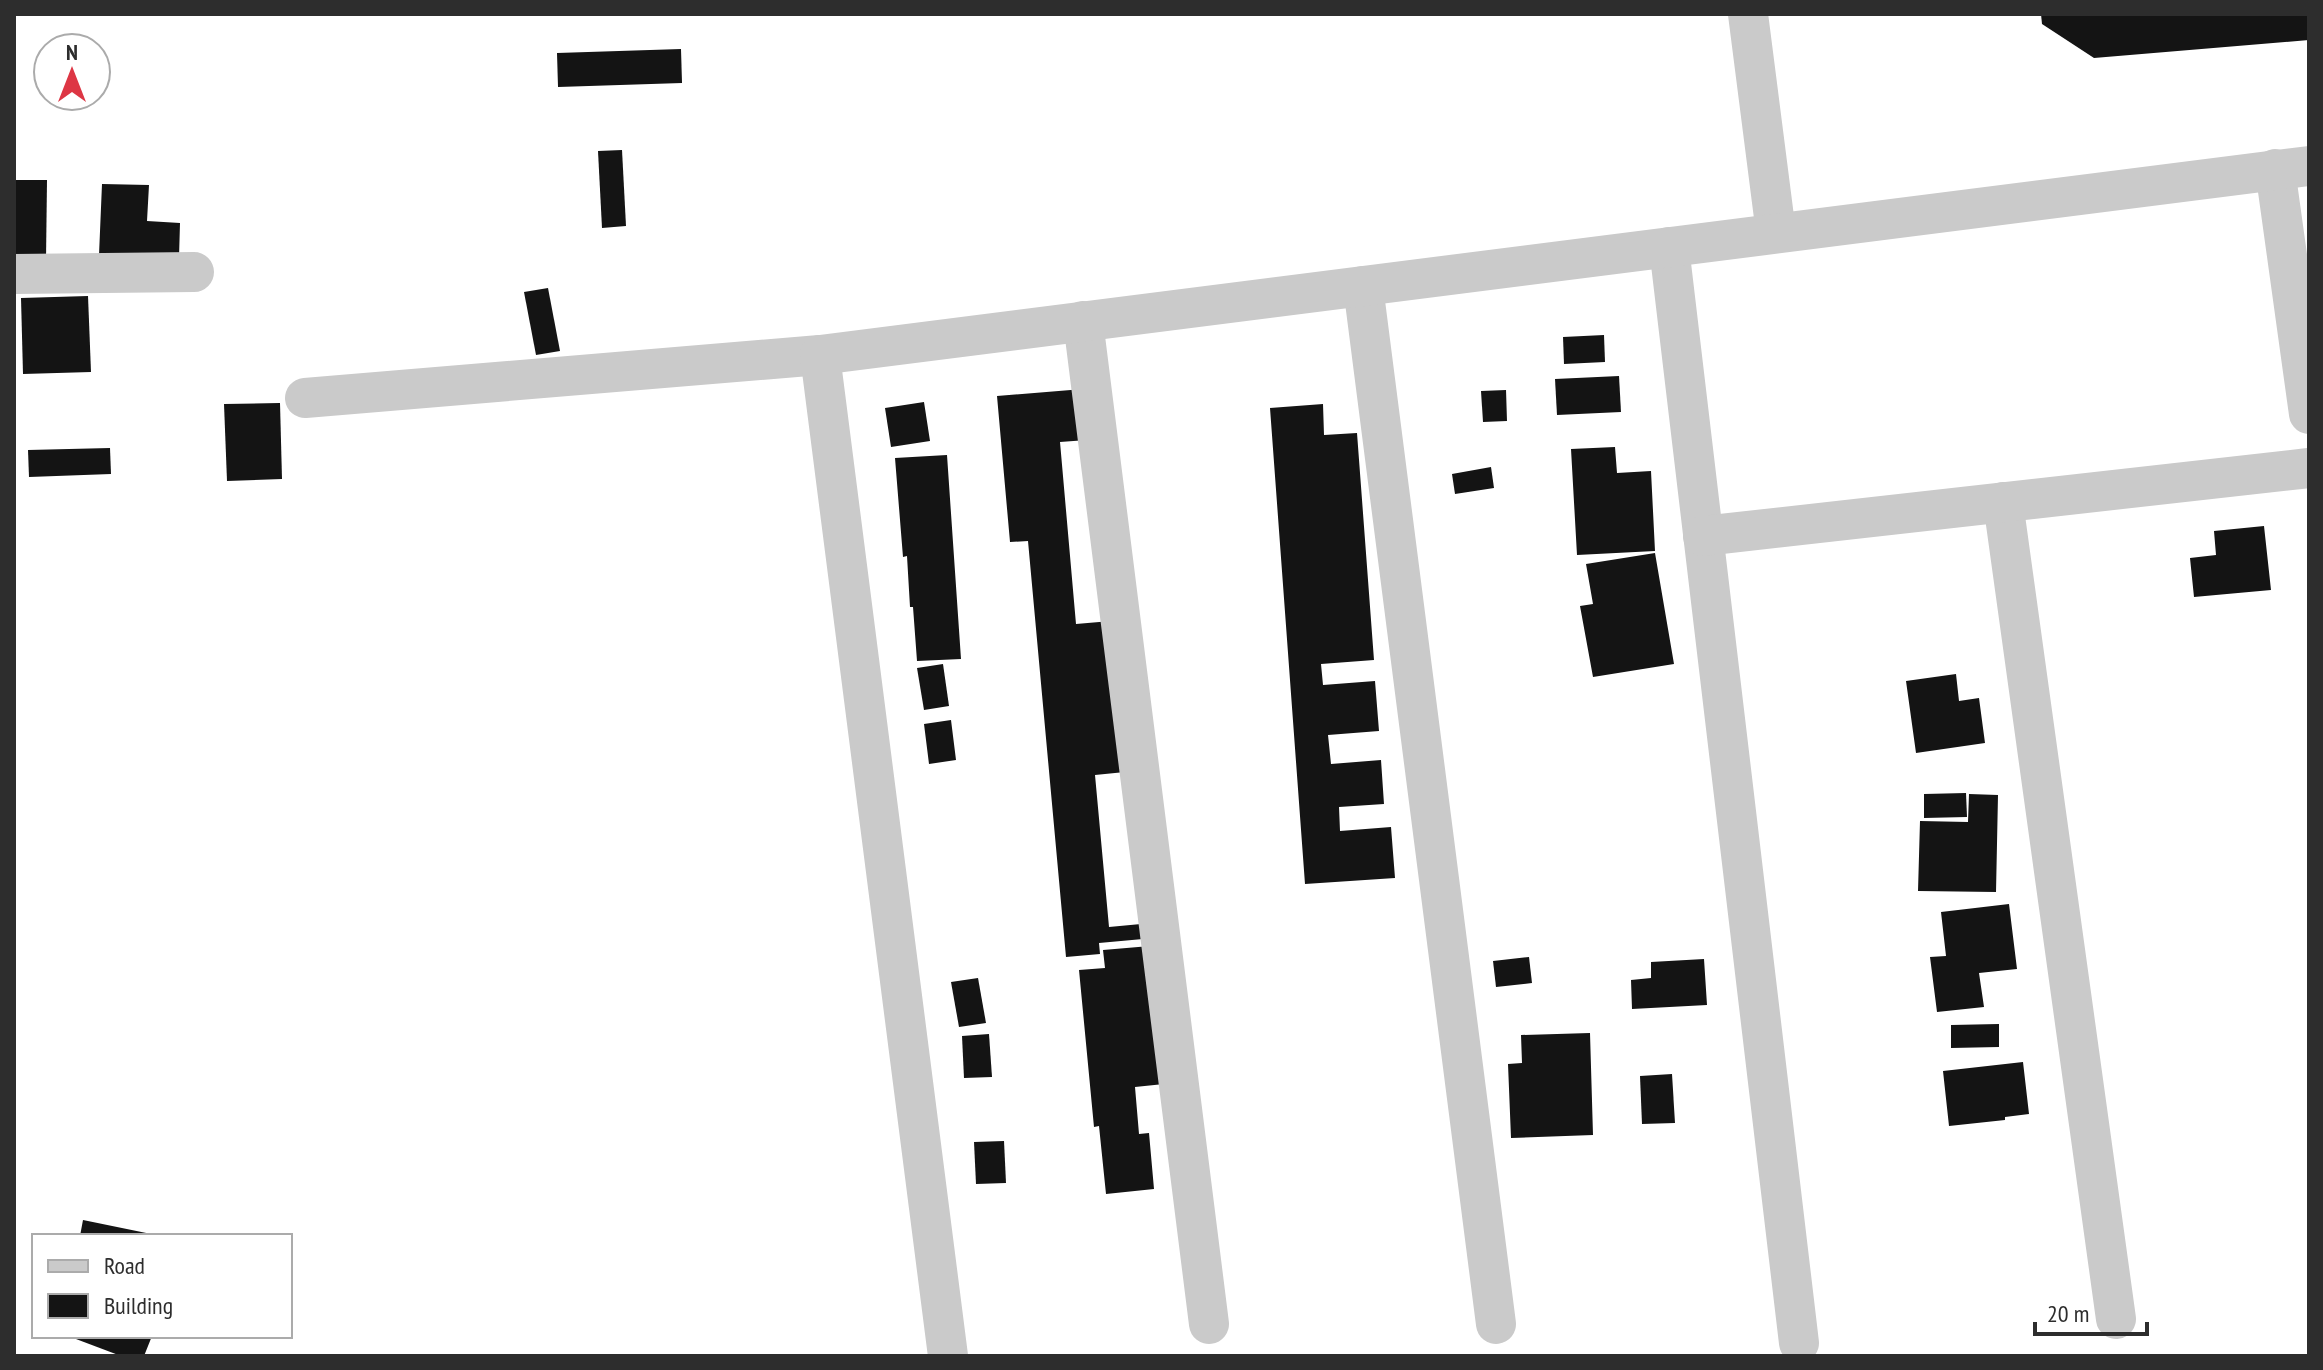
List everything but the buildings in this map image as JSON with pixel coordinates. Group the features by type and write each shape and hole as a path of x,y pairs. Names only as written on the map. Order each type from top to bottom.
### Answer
{"street":[{"path":"1748,14 1776,233"},
{"path":"305,398 820,355 2292,168 2309,414"},
{"path":"1669,247 1799,1343"},
{"path":"14,274 194,272"},
{"path":"1363,286 1496,1324"},
{"path":"1083,321 1209,1324"},
{"path":"820,355 948,1356"},
{"path":"1703,536 2309,468"},
{"path":"2003,502 2116,1319"}]}
